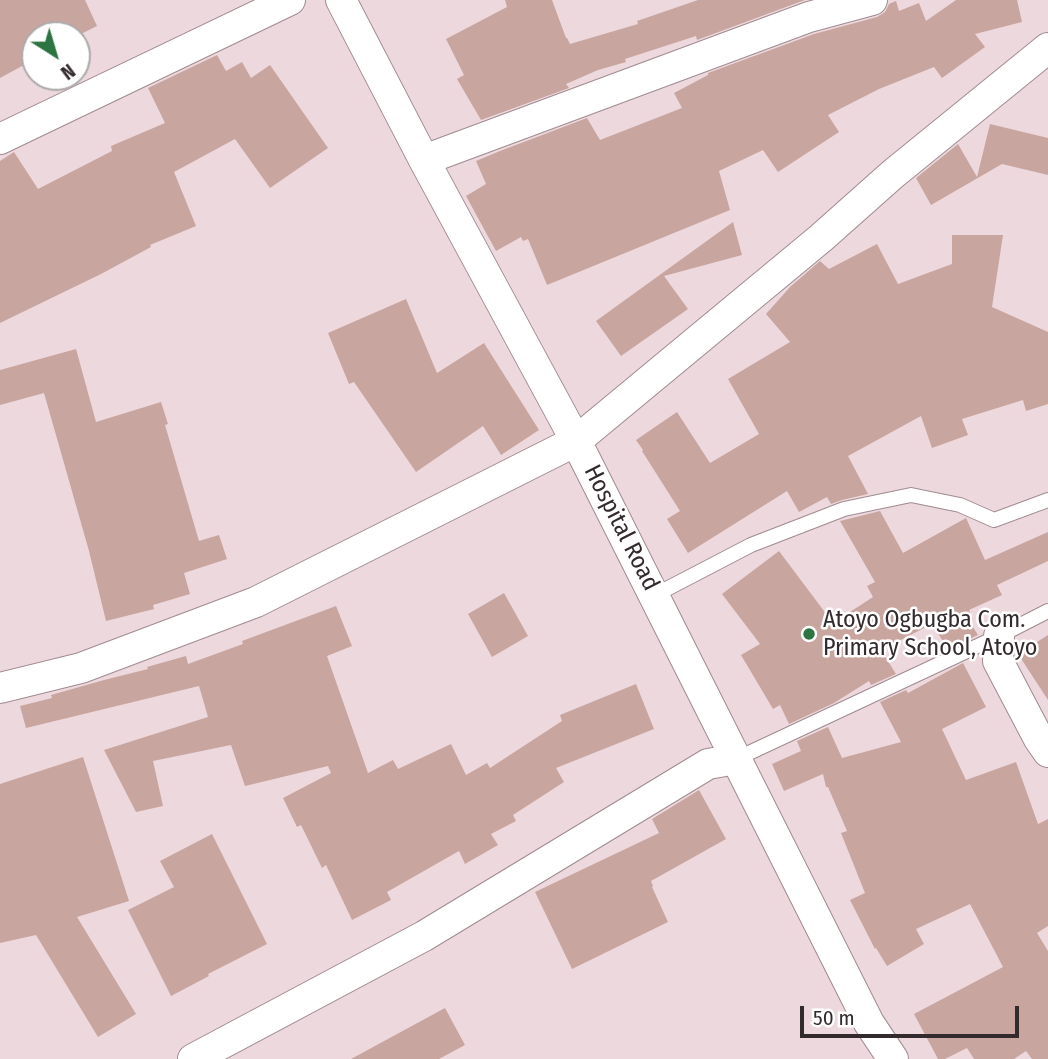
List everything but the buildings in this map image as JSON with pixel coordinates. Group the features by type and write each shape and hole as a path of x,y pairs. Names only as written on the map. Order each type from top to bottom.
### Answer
{"street":[{"path":"0,139 290,0"},
{"name":"Hospital Road","path":"341,0 576,441 869,1023 893,1059"},
{"path":"424,160 809,17 872,0"},
{"path":"0,688 81,668 256,602 576,441 821,239 893,174 1048,48"},
{"path":"999,636 998,661 1048,752"},
{"path":"193,1059 424,936 708,764 736,759"}],"lane":[{"path":"655,596 751,545 844,509 911,495 960,506 994,520 1048,500"},
{"path":"736,759 1048,611"}],"place":[{"name":"Atoyo Ogbugba Com. Primary School, Atoyo","path":"809,634"}]}
